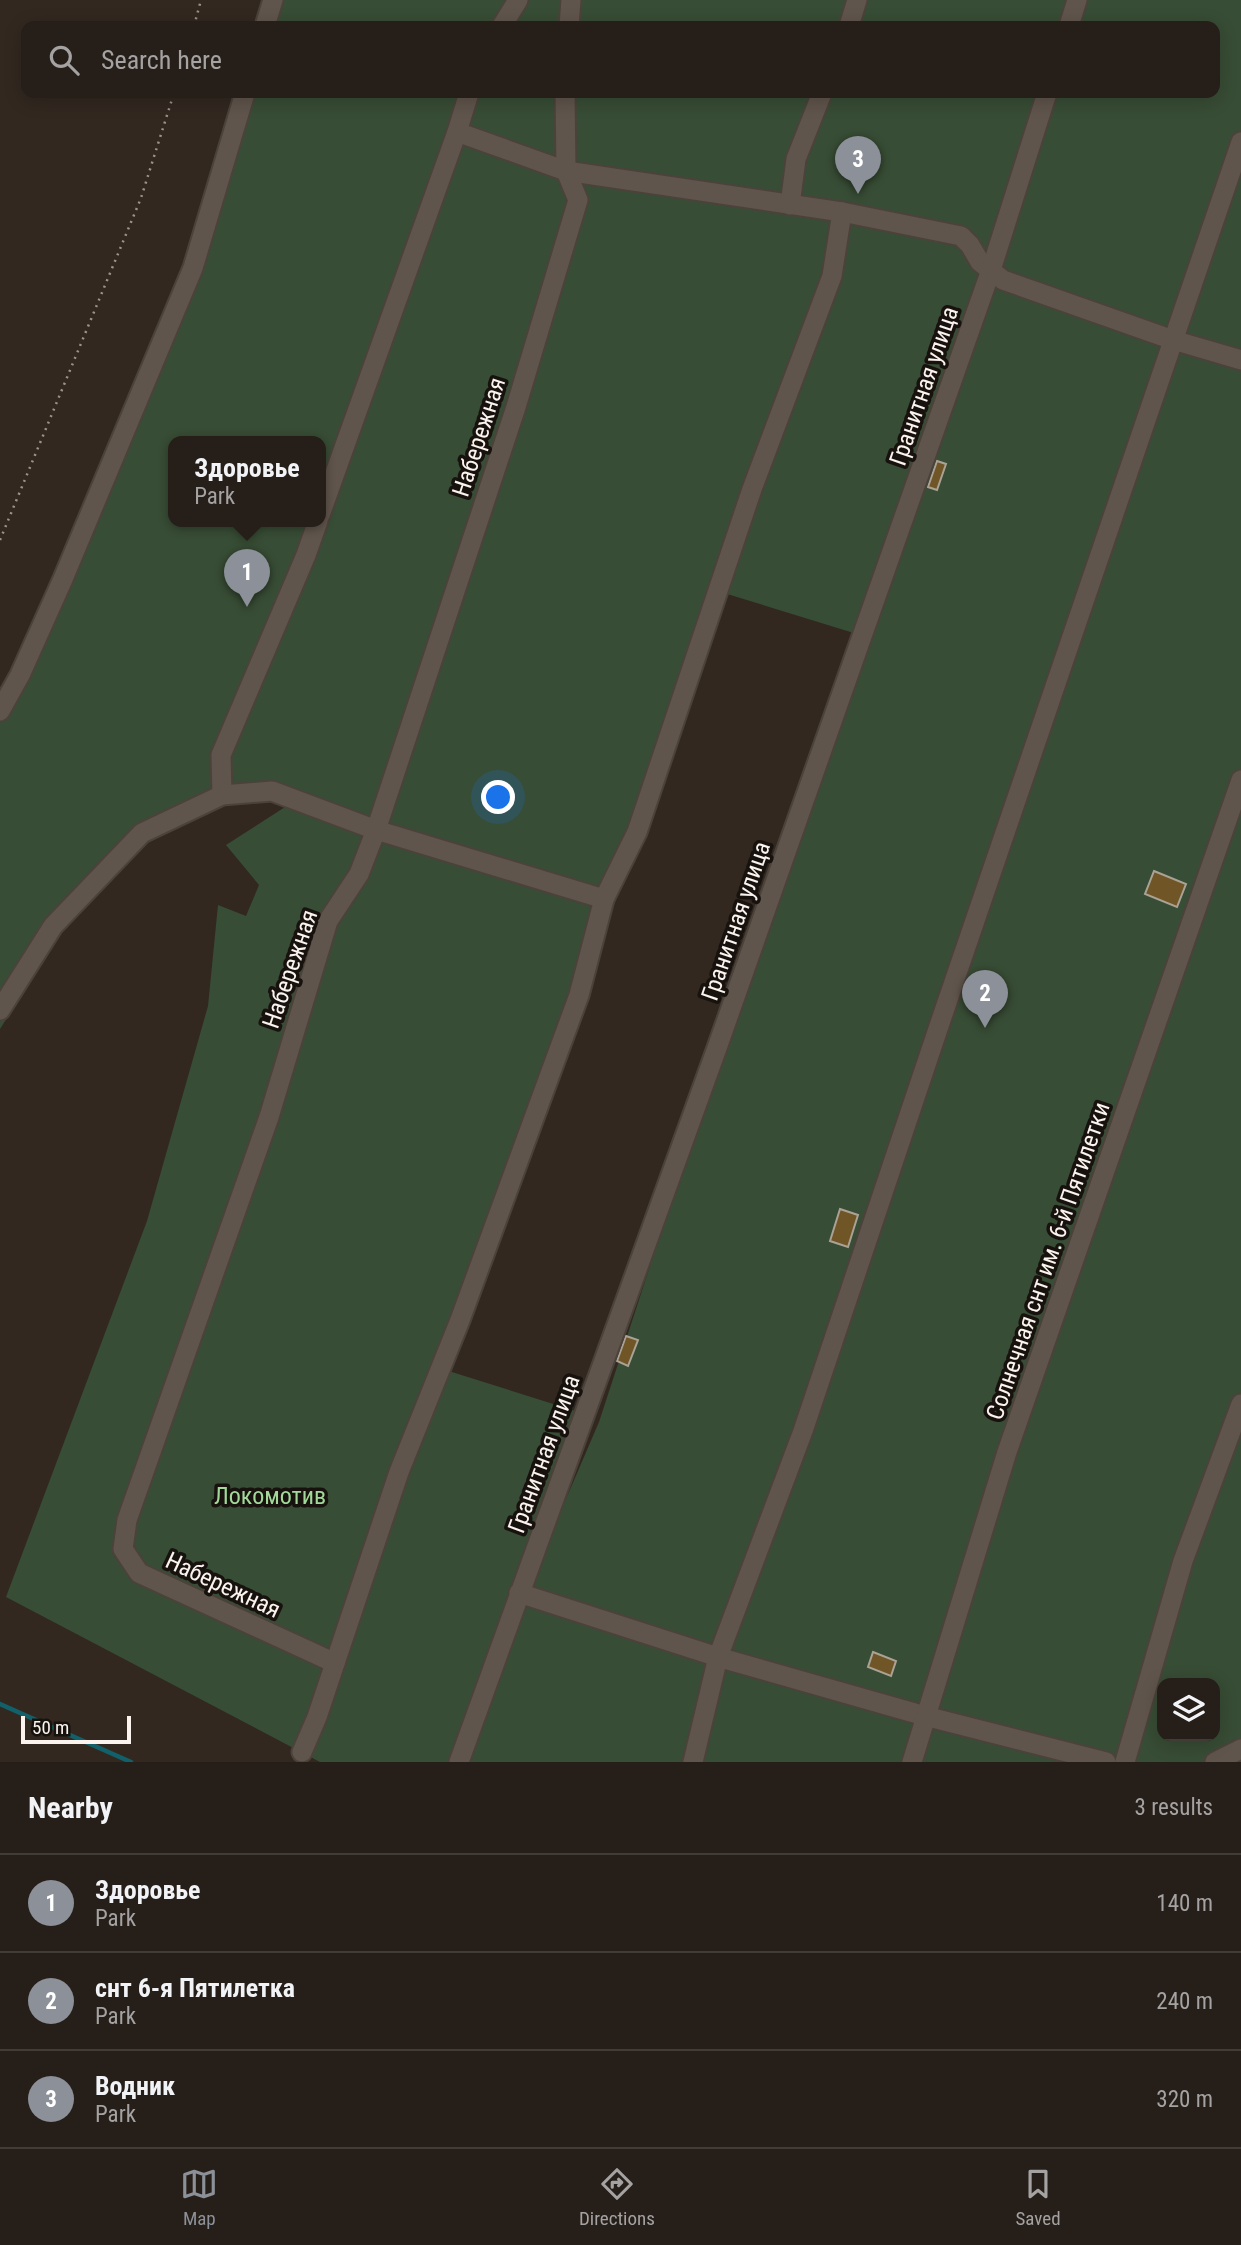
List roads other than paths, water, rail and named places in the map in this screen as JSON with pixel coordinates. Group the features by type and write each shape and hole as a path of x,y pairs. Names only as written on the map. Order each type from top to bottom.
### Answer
{"street":[{"path":"267,21 273,0"},
{"path":"505,21 518,0"},
{"path":"569,21 571,0"},
{"path":"851,21 857,0"},
{"path":"1071,21 1077,0"},
{"path":"0,711 20,675 63,579 193,268 244,98"},
{"path":"326,498 467,98"},
{"name":"Набережная","path":"335,1664 139,1573 123,1549 127,1520 269,1117 328,921 359,874 376,830 516,407 578,200 566,171 565,98"},
{"path":"790,205 796,159 820,98"},
{"name":"Гранитная улица","path":"459,1762 629,1295 991,271 1046,98"},
{"path":"457,132 566,171 842,212 961,236 980,262 1003,280 1173,341 1241,360"},
{"path":"693,1762 718,1657 803,1431 1241,142"},
{"path":"302,1752 317,1717 399,1472 460,1320 579,995 604,899 637,832 752,489 832,276 842,212"},
{"path":"222,795 221,755 316,527"},
{"name":"Солнечная снт им. 6-й Пятилетки","path":"912,1762 1007,1452 1241,780"},
{"path":"0,1010 52,926 142,833 222,795 272,791 376,830 604,899"},
{"path":"1125,1762 1183,1561 1241,1404"},
{"path":"519,1593 718,1657 925,1716 1106,1762"},
{"path":"1215,1762 1241,1749"}],"waterway":[{"path":"0,1704 131,1762"}],"place":[{"name":"Водник","path":"858,194"},
{"name":"Здоровье","path":"247,607"},
{"name":"снт 6-я Пятилетка","path":"985,1028"}],"park label":[{"name":"Локомотив","path":"270,1496"}]}
